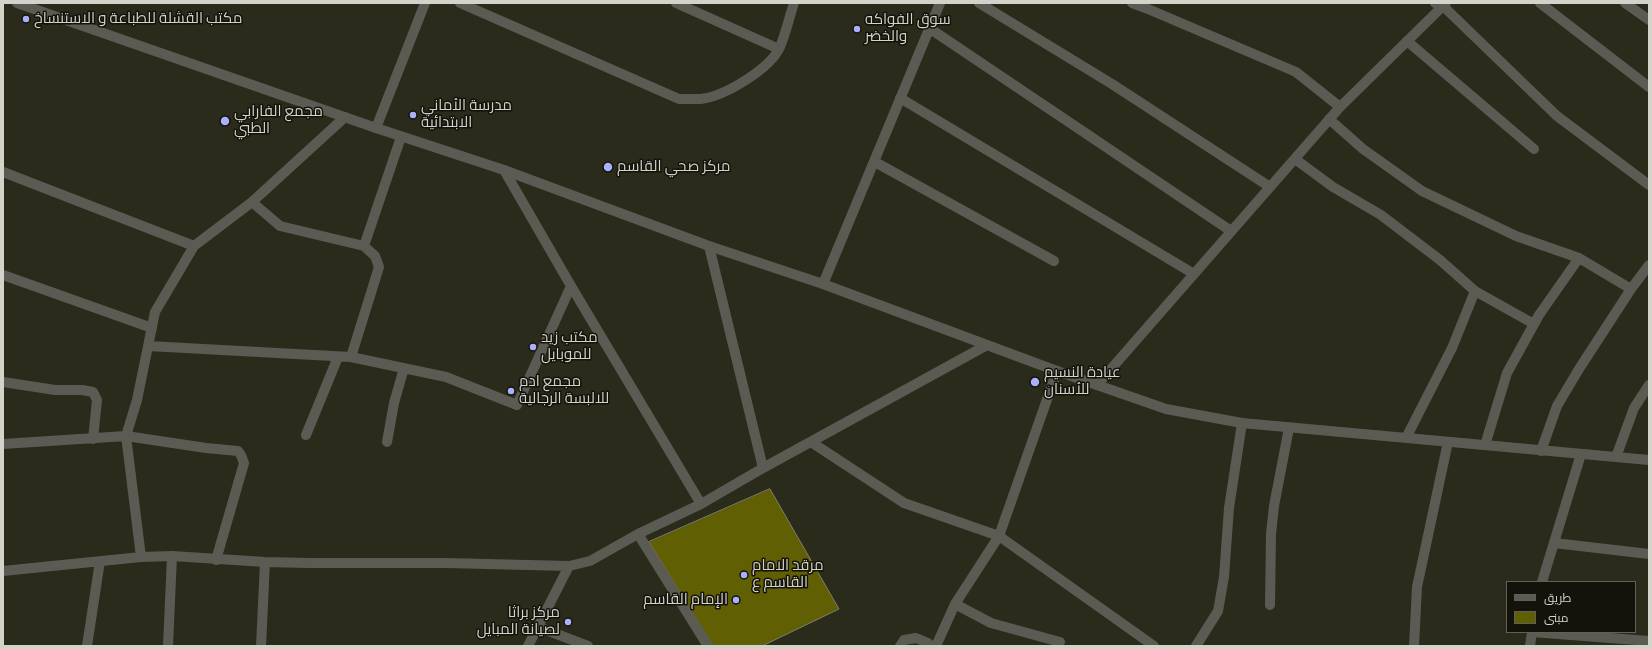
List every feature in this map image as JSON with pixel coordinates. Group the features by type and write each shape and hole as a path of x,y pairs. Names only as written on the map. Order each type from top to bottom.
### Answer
{"street":[{"path":"17,3 345,118 504,170 709,246 823,284 1057,371 1166,409 1242,423 1289,428 1649,460"},
{"path":"376,128 425,3"},
{"path":"460,3 679,99 702,99 724,92 744,82 763,67 779,49 794,3"},
{"path":"676,3 779,49"},
{"path":"823,284 940,3"},
{"path":"979,3 1112,84 1270,187"},
{"path":"1132,3 1296,72 1340,106"},
{"path":"1540,3 1649,87"},
{"path":"1624,3 1649,20"},
{"path":"1097,385 1340,106 1407,42 1441,4 1557,116 1649,185"},
{"path":"929,28 1231,231"},
{"path":"1407,42 1534,149"},
{"path":"900,98 1194,274"},
{"path":"141,557 126,436 137,400 155,312 194,246 252,202 345,118"},
{"path":"1329,119 1363,149 1422,191 1516,236 1579,258 1631,289"},
{"path":"364,246 401,137"},
{"path":"1295,159 1333,187 1381,215 1440,260 1475,291 1534,324"},
{"path":"875,162 1054,261"},
{"path":"504,170 571,286 702,504"},
{"path":"3,172 194,246"},
{"path":"252,202 280,226 364,246 375,256 379,267 351,357"},
{"path":"709,246 763,468"},
{"path":"1485,445 1507,372 1534,324 1579,258"},
{"path":"1541,451 1557,406 1631,289 1649,265"},
{"path":"3,276 152,328"},
{"path":"148,346 351,357 446,377 517,405 571,286"},
{"path":"1406,438 1452,348 1475,291"},
{"path":"3,571 141,557 172,556 265,562 446,563 569,566 590,561 638,534 702,504 763,468 987,345"},
{"path":"306,435 338,357"},
{"path":"387,442 394,403 404,368"},
{"path":"936,646 955,604 999,536 1057,371"},
{"path":"3,382 54,390 82,390 93,392 98,400 93,438"},
{"path":"1616,457 1634,408 1649,385"},
{"path":"1196,646 1218,611 1224,577 1229,508 1242,423"},
{"path":"1270,605 1271,534 1274,506 1289,428"},
{"path":"3,444 126,436 206,448 238,451 244,463 216,560"},
{"path":"811,442 904,503 999,536 1154,646"},
{"path":"1414,646 1416,587 1448,442"},
{"path":"1542,581 1582,454"},
{"path":"638,534 708,646"},
{"path":"1554,543 1649,554"},
{"path":"168,646 172,556"},
{"path":"87,646 100,561"},
{"path":"261,646 265,562"},
{"path":"528,646 569,566"},
{"path":"955,604 991,623 1060,642"},
{"path":"538,627 588,646"},
{"path":"1530,646 1532,633"},
{"path":"1545,633 1649,641"},
{"path":"900,646 904,640 916,638 928,643 930,646"}],"building":[{"name":"مرقد الامام القاسم ع","path":"770,489 839,609 762,646 713,646 649,542"}],"place":[{"name":"مكتب القشلة للطباعة و الاستنساخ","path":"26,19"},
{"name":"سوق الفواكه والخضر","path":"857,29"},
{"name":"مدرسة الأماني الابتدائية","path":"413,115"},
{"name":"مجمع الفارابي الطبي","path":"225,121"},
{"name":"مركز صحي القاسم","path":"608,167"},
{"name":"مكتب زيد للموبايل","path":"533,347"},
{"name":"عيادة النسيم للأسنان","path":"1035,382"},
{"name":"مجمع ادم للالبسة الرجالية","path":"511,391"},
{"name":"مرقد الامام القاسم ع","path":"744,575"},
{"name":"الإمام القاسم","path":"736,600"},
{"name":"مركز براثا لصيانة المبايل","path":"568,622"}]}
